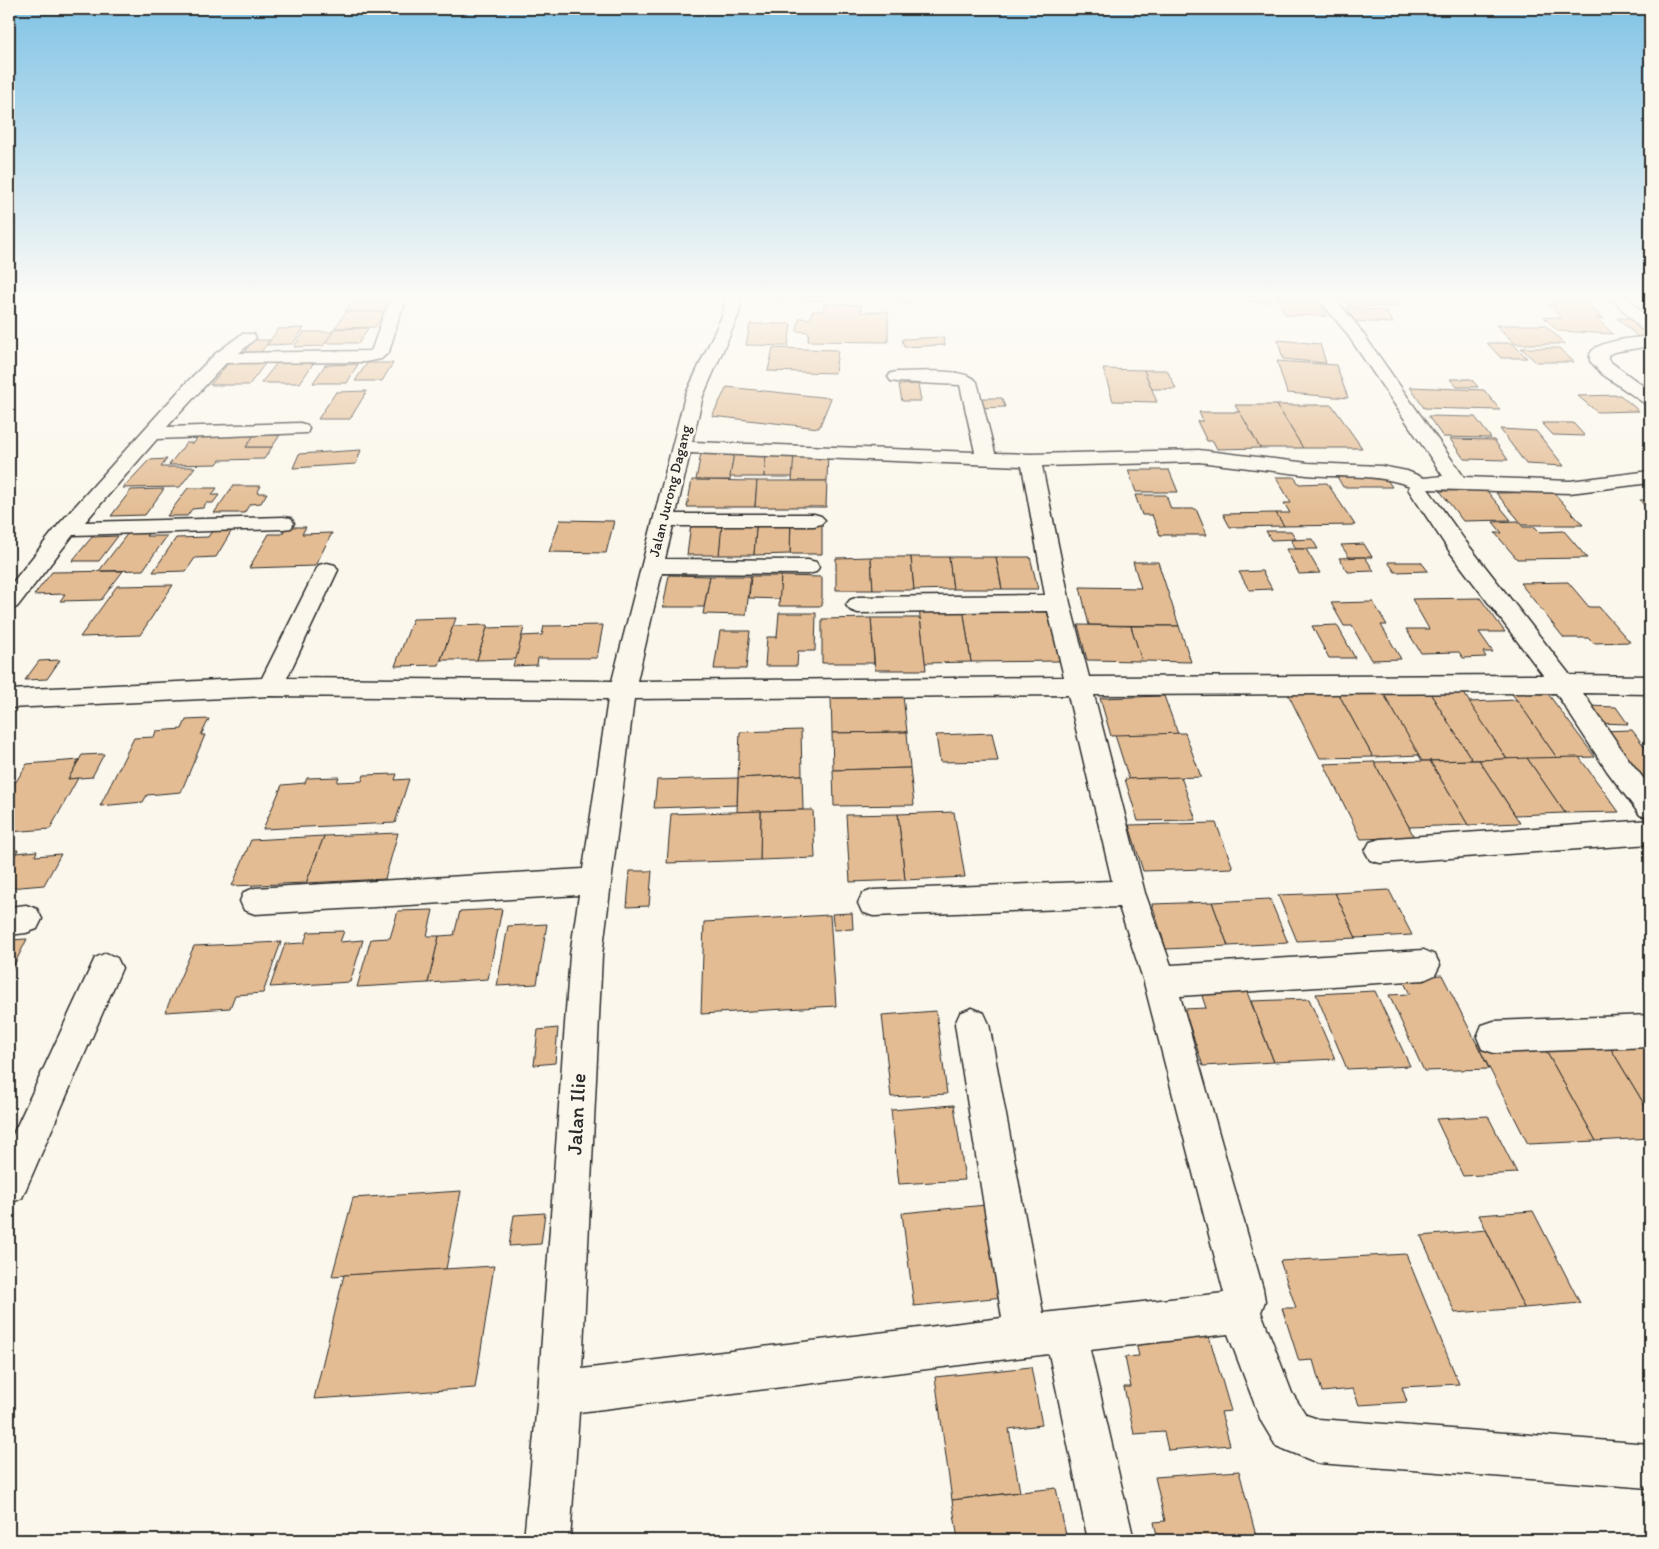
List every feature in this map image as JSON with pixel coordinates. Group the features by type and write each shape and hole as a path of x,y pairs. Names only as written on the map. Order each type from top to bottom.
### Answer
{"street":[{"path":"9,602 67,530 152,432 210,369"},
{"name":"Jalan Jurong Dagang","path":"622,690 680,447 694,396 706,369"},
{"path":"1380,369 1458,483"},
{"path":"1607,369 1650,399"},
{"path":"897,376 955,378 968,382 986,458"},
{"path":"152,432 300,429"},
{"path":"680,447 1031,460 1199,456 1308,469 1381,472 1400,475 1422,484 1458,483 1570,487 1650,477"},
{"path":"1031,460 1058,603 1077,686 1130,893 1158,979 1242,1289 1245,1301 1241,1312 1276,1406 1292,1431 1318,1441 1650,1466"},
{"path":"1422,484 1418,489 1458,547 1563,684 1617,764 1650,807"},
{"path":"663,520 814,520"},
{"path":"67,530 283,523"},
{"path":"652,566 808,567"},
{"path":"270,687 327,570"},
{"path":"858,604 1058,603"},
{"path":"9,699 270,687 622,690 1077,686 1650,685"},
{"name":"Jalan Ilie","path":"547,1540 559,1393 586,955 622,690"},
{"path":"1380,851 1650,832"},
{"path":"255,901 596,881"},
{"path":"873,903 1130,893"},
{"path":"1158,979 1176,981 1424,964"},
{"path":"9,1185 106,968"},
{"path":"972,1024 1046,1334 1111,1540"},
{"path":"1494,1037 1650,1030"},
{"path":"559,1393 1241,1312"}],"building":[{"path":"223,369 261,369 249,385 210,385"},
{"path":"272,369 309,369 300,383 261,383"},
{"path":"322,369 355,369 347,383 313,383"},
{"path":"363,369 389,369 382,381 355,381"},
{"path":"768,369 835,369 835,373 768,371"},
{"path":"1103,369 1144,370 1157,402 1113,401"},
{"path":"1280,369 1338,369 1348,398 1287,393"},
{"path":"1144,370 1167,370 1176,389 1152,389"},
{"path":"1450,379 1471,379 1478,387 1457,387"},
{"path":"918,384 921,401 902,401 899,385"},
{"path":"727,387 831,398 819,428 712,416"},
{"path":"1410,387 1484,390 1500,410 1424,408"},
{"path":"367,391 350,419 318,419 336,392"},
{"path":"1620,395 1639,411 1597,412 1578,396"},
{"path":"976,398 1002,398 1005,407 979,408"},
{"path":"1235,405 1277,405 1303,448 1260,448"},
{"path":"1277,405 1332,405 1362,448 1303,448"},
{"path":"1199,412 1240,412 1260,448 1217,449 1213,441 1207,441 1197,421 1203,421"},
{"path":"1428,416 1475,417 1491,438 1443,437"},
{"path":"1542,423 1573,423 1585,436 1553,435"},
{"path":"1500,429 1536,431 1564,466 1526,464"},
{"path":"255,434 246,447 272,447 264,459 220,460 217,464 169,465 186,443 194,443 199,435"},
{"path":"254,435 280,435 272,447 246,447"},
{"path":"1450,439 1494,440 1508,460 1464,459"},
{"path":"361,450 356,464 293,468 299,454"},
{"path":"701,453 734,453 730,480 696,480"},
{"path":"734,453 766,453 764,477 730,477"},
{"path":"766,453 794,453 793,477 764,477"},
{"path":"794,453 828,453 827,481 792,481"},
{"path":"167,459 161,467 195,467 180,487 123,488 149,460"},
{"path":"1128,470 1169,470 1178,492 1136,492"},
{"path":"1335,473 1383,474 1392,487 1343,487"},
{"path":"1276,477 1294,477 1299,484 1327,483 1355,525 1284,526 1276,513 1290,513 1284,503 1291,503"},
{"path":"692,480 757,481 755,507 687,507"},
{"path":"757,481 827,481 826,507 755,507"},
{"path":"233,486 261,486 257,493 267,493 261,503 250,504 244,513 214,513"},
{"path":"188,488 217,488 212,495 219,495 213,503 206,503 203,508 192,509 187,516 167,516"},
{"path":"164,489 145,515 111,516 131,490"},
{"path":"1486,490 1511,520 1463,521 1440,491"},
{"path":"1553,492 1583,525 1523,525 1496,493"},
{"path":"1135,495 1166,495 1171,509 1196,509 1207,535 1160,535 1152,515 1142,515"},
{"path":"1640,500 1650,500 1650,514"},
{"path":"1276,513 1284,526 1230,527 1223,514"},
{"path":"822,516 822,554 790,554 791,517"},
{"path":"722,517 757,517 754,555 719,555"},
{"path":"757,517 791,517 790,554 754,555"},
{"path":"560,520 614,521 606,553 549,552"},
{"path":"1518,521 1523,527 1535,527 1540,532 1564,531 1587,558 1517,559 1495,533 1502,533 1493,522"},
{"path":"691,524 722,524 719,555 687,555"},
{"path":"286,527 306,527 302,534 332,533 315,566 249,568 269,534 282,534"},
{"path":"131,529 152,529 146,536 167,536 143,570 99,571"},
{"path":"232,530 216,557 195,558 186,571 153,572 176,538 208,537 212,531"},
{"path":"1266,531 1291,531 1296,539 1271,540"},
{"path":"118,536 99,561 72,561 92,537"},
{"path":"1312,539 1318,549 1296,549 1291,540"},
{"path":"1364,544 1372,557 1349,557 1341,545"},
{"path":"1286,549 1306,549 1320,573 1299,574"},
{"path":"871,557 873,590 836,590 836,558"},
{"path":"871,557 911,557 914,590 873,590"},
{"path":"911,557 949,557 953,589 914,590"},
{"path":"949,557 996,557 1002,589 953,589"},
{"path":"996,557 1030,557 1038,589 1002,589"},
{"path":"1365,557 1374,571 1348,572 1339,558"},
{"path":"1133,562 1158,562 1179,626 1089,625 1080,587 1141,588"},
{"path":"1388,562 1421,562 1428,571 1395,572"},
{"path":"123,571 101,600 60,601 65,594 34,595 52,572"},
{"path":"1262,571 1272,589 1249,590 1239,572"},
{"path":"669,575 710,576 704,607 663,607"},
{"path":"710,576 751,576 746,615 703,614"},
{"path":"751,576 781,576 780,599 749,598"},
{"path":"781,576 822,577 822,606 779,606"},
{"path":"1568,582 1589,607 1599,607 1630,642 1593,643 1588,638 1564,638 1520,583"},
{"path":"173,585 140,635 80,637 117,586"},
{"path":"1480,598 1505,632 1479,632 1493,652 1483,652 1486,657 1463,658 1459,652 1421,653 1406,629 1429,629 1412,599"},
{"path":"1373,602 1387,625 1381,625 1401,659 1371,660 1352,626 1344,626 1331,603"},
{"path":"1046,607 1060,661 971,662 963,608"},
{"path":"919,608 963,608 971,662 925,663"},
{"path":"779,613 816,613 815,651 798,651 797,666 765,666 767,637 777,637"},
{"path":"456,618 439,665 395,666 413,619"},
{"path":"871,618 920,618 926,670 875,670"},
{"path":"871,618 874,663 822,663 822,619"},
{"path":"488,625 477,660 441,660 453,626"},
{"path":"603,625 597,658 538,658 537,665 513,666 522,636 542,635 544,626"},
{"path":"1078,625 1131,626 1142,661 1087,660"},
{"path":"1337,625 1355,658 1329,658 1312,626"},
{"path":"1131,626 1179,626 1191,662 1142,661"},
{"path":"524,627 516,659 477,660 487,628"},
{"path":"720,631 750,631 746,669 714,669"},
{"path":"60,660 47,679 25,680 39,661"},
{"path":"1543,687 1595,757 1557,758 1508,688"},
{"path":"1461,689 1507,759 1472,760 1428,690"},
{"path":"1428,690 1472,760 1422,761 1382,691"},
{"path":"1382,691 1419,755 1373,757 1338,693"},
{"path":"1338,693 1373,757 1320,758 1288,694"},
{"path":"903,696 907,732 832,733 831,697"},
{"path":"1164,696 1178,734 1111,736 1100,698"},
{"path":"1517,700 1557,758 1507,759 1469,702"},
{"path":"1587,706 1616,707 1628,724 1598,723"},
{"path":"209,719 201,735 205,735 181,792 147,795 143,802 100,806 134,738 154,737 156,731 182,729 186,720"},
{"path":"801,730 802,775 738,778 740,732"},
{"path":"1632,730 1650,754 1650,784 1640,784 1599,731"},
{"path":"907,732 910,768 833,770 832,733"},
{"path":"992,733 998,761 940,762 936,735"},
{"path":"1185,733 1201,777 1129,779 1115,735"},
{"path":"104,754 92,777 68,779 82,755"},
{"path":"1579,757 1619,812 1565,813 1527,758"},
{"path":"1527,758 1565,813 1515,815 1479,760"},
{"path":"79,760 68,779 78,778 50,829 9,832 9,793 27,764"},
{"path":"1479,760 1520,823 1468,825 1430,761"},
{"path":"1430,761 1468,825 1409,827 1374,762"},
{"path":"1374,762 1414,837 1361,839 1324,764"},
{"path":"910,768 914,805 834,806 833,770"},
{"path":"397,774 395,780 409,779 395,823 263,829 282,785 305,783 307,778 339,777 337,782 362,781 364,775"},
{"path":"802,775 803,810 737,812 738,778"},
{"path":"1181,777 1196,820 1138,821 1125,779"},
{"path":"738,778 737,805 654,808 657,780"},
{"path":"813,810 815,858 760,860 761,811"},
{"path":"761,811 760,860 667,863 671,814"},
{"path":"954,812 965,877 905,880 898,814"},
{"path":"898,814 905,880 850,882 846,815"},
{"path":"1216,823 1233,868 1143,871 1129,825"},
{"path":"398,833 385,879 306,883 324,836"},
{"path":"324,836 306,883 232,886 251,840"},
{"path":"9,850 18,850 9,865"},
{"path":"37,851 35,856 61,854 44,885 9,888 9,865 16,853"},
{"path":"630,871 652,871 649,906 627,907"},
{"path":"1389,890 1412,935 1356,938 1335,893"},
{"path":"1335,893 1356,938 1297,941 1278,895"},
{"path":"1270,899 1288,943 1228,946 1212,902"},
{"path":"1212,902 1228,946 1166,949 1152,904"},
{"path":"502,909 488,979 428,983 439,936 454,935 460,911"},
{"path":"433,910 427,936 439,936 428,983 357,987 371,939 390,938 398,911"},
{"path":"852,913 853,929 834,930 832,914"},
{"path":"830,915 836,1006 701,1014 704,922"},
{"path":"547,924 537,984 497,986 508,926"},
{"path":"344,931 340,942 363,940 350,982 270,987 285,944 304,943 308,932"},
{"path":"27,939 9,975 9,940"},
{"path":"281,942 263,993 235,995 230,1008 165,1012 194,946"},
{"path":"1442,975 1489,1069 1424,1071 1389,995 1410,994 1401,977"},
{"path":"1245,987 1274,1062 1203,1066 1184,1009 1206,1008 1200,990"},
{"path":"1375,991 1410,1066 1347,1069 1316,994"},
{"path":"1309,999 1335,1059 1274,1062 1251,1001"},
{"path":"936,1011 947,1094 891,1097 882,1015"},
{"path":"558,1028 555,1063 534,1065 538,1030"},
{"path":"1650,1037 1650,1114 1605,1039"},
{"path":"1605,1039 1650,1114 1650,1138 1596,1141 1541,1042"},
{"path":"1541,1042 1596,1141 1528,1144 1477,1044"},
{"path":"954,1105 965,1180 899,1184 891,1110"},
{"path":"1488,1116 1517,1173 1463,1176 1436,1119"},
{"path":"461,1191 446,1269 332,1276 353,1198"},
{"path":"986,1205 1003,1297 914,1306 902,1213"},
{"path":"1533,1211 1580,1303 1524,1308 1479,1215"},
{"path":"545,1213 541,1244 509,1246 514,1215"},
{"path":"1486,1230 1524,1308 1455,1313 1421,1236"},
{"path":"1406,1254 1459,1384 1402,1387 1407,1402 1359,1405 1353,1389 1322,1392 1313,1360 1299,1361 1282,1308 1296,1308 1280,1261"},
{"path":"494,1266 475,1388 314,1399 344,1275"},
{"path":"1206,1326 1231,1411 1221,1412 1230,1445 1168,1450 1164,1432 1134,1434 1124,1387 1131,1387 1125,1357 1139,1356 1133,1331"},
{"path":"1031,1367 1042,1425 1009,1429 1020,1492 952,1500 935,1377"},
{"path":"1239,1471 1257,1540 1158,1540 1154,1522 1165,1521 1155,1477"},
{"path":"1056,1488 1067,1540 958,1540 952,1500"}]}
